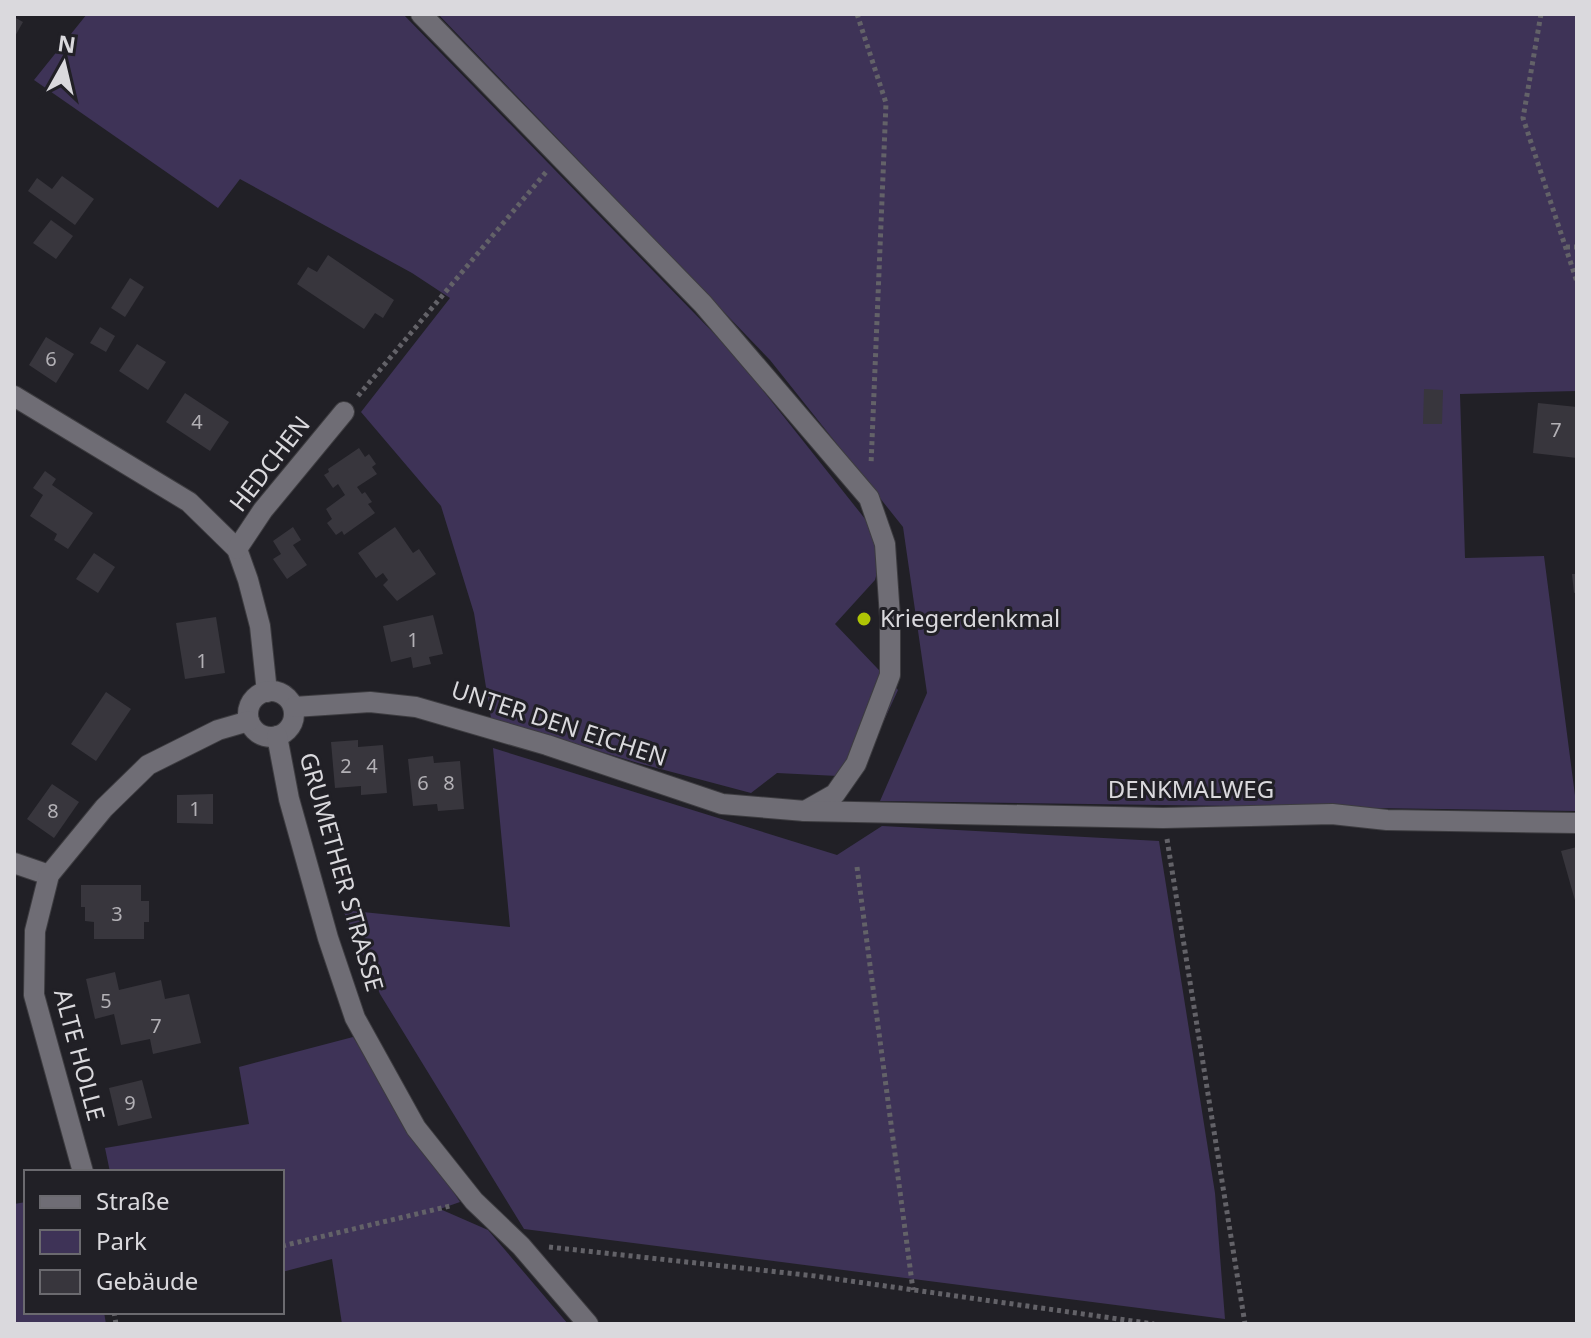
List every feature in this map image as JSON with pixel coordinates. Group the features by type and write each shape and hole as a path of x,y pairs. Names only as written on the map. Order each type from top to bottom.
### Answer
{"street":[{"path":"421,14 703,304 869,498 885,544 890,675 856,764 835,794 805,811"},
{"path":"14,396 189,502 237,549 260,626 267,692"},
{"name":"HEDCHEN","path":"237,549 263,510 344,412"},
{"path":"267,692 282,693 294,707 289,730 277,736 267,737 257,732 249,721 250,704 267,692"},
{"name":"UNTER DEN EICHEN","path":"294,707 370,702 416,707 547,745 722,804 805,811"},
{"name":"ALTE HOLLE","path":"82,1170 34,995 35,931 49,875 104,808 148,765 218,730 249,721"},
{"name":"GRUMETHER STRASSE","path":"277,736 289,799 328,938 355,1018 416,1128 474,1201 521,1246 588,1324"},
{"name":"DENKMALWEG","path":"805,811 1163,818 1332,814 1387,820 1577,823"},
{"path":"14,863 49,875"}],"path":[{"path":"857,14 886,103 869,498"},
{"path":"1541,14 1523,118 1577,282"},
{"path":"344,412 561,155"},
{"path":"1566,247 1577,247"},
{"path":"1163,818 1245,1324"},
{"path":"857,867 913,1290"},
{"path":"284,1246 474,1201"},
{"path":"521,1246 617,1253 1154,1324"}],"green space":[{"path":"87,14 403,14 734,354 885,544 875,580 835,624 898,690 858,777 777,773 751,793 638,763 491,718 474,613 441,506 361,412 450,298 412,273 240,179 218,208 34,80"},
{"path":"438,14 1577,14 1577,391 1460,394 1465,558 1544,556 1577,811 880,801 927,693 903,527 770,360"},
{"path":"493,748 837,855 882,826 1159,841 1215,1193 1225,1319 524,1229 380,994 343,910 510,927"},
{"path":"353,1037 460,1202 440,1209 488,1230 568,1324 342,1324 332,1259 284,1271 284,1170 110,1170 105,1148 249,1124 239,1067"},
{"path":"24,1202 24,1314 104,1314 106,1324 14,1324 14,1204"}],"building":[{"path":"14,17 23,22 14,38"},
{"path":"62,176 94,199 75,225 28,191 37,178 52,189"},
{"path":"51,220 73,236 56,259 33,243"},
{"path":"328,255 394,300 383,318 375,313 364,329 297,284 308,267 317,272"},
{"path":"130,278 144,287 125,317 111,308"},
{"path":"100,327 115,336 106,352 90,343"},
{"path":"46,337 74,354 56,383 29,365"},
{"path":"137,344 166,362 148,390 119,371"},
{"path":"1424,389 1443,390 1442,424 1423,424"},
{"path":"185,393 229,422 210,451 166,422"},
{"path":"1538,403 1577,407 1577,458 1533,453"},
{"path":"359,448 365,457 369,454 376,464 372,467 377,474 357,487 372,502 368,504 375,513 344,535 342,531 336,535 327,523 332,519 326,509 345,495 338,484 333,488 324,475"},
{"path":"45,471 56,479 52,485 93,513 68,549 54,540 57,534 30,516 43,495 33,488"},
{"path":"293,527 301,540 293,545 307,565 287,579 273,559 281,554 273,541"},
{"path":"395,527 413,553 419,549 436,574 397,601 383,585 388,580 383,573 376,578 358,553"},
{"path":"94,553 115,567 98,593 76,579"},
{"path":"1572,574 1577,574 1577,592 1574,593"},
{"path":"433,615 443,654 429,657 431,664 413,668 411,657 391,662 383,626"},
{"path":"216,617 225,673 185,679 176,623"},
{"path":"106,692 131,709 96,761 71,744"},
{"path":"358,740 358,747 383,745 387,793 361,795 361,786 335,788 331,742"},
{"path":"433,756 434,763 460,761 464,809 438,811 437,804 413,806 408,759"},
{"path":"52,784 79,802 54,838 27,819"},
{"path":"213,794 213,824 177,823 177,795"},
{"path":"1577,847 1577,904 1576,904 1561,851"},
{"path":"81,885 141,885 141,901 149,901 149,922 144,922 144,939 94,939 94,922 85,921 85,907 81,907"},
{"path":"115,972 119,990 161,980 165,999 189,994 201,1043 153,1054 150,1039 121,1045 114,1014 95,1019 86,979"},
{"path":"142,1080 152,1118 118,1126 109,1088"}],"place":[{"name":"Kriegerdenkmal","path":"864,619"}]}
